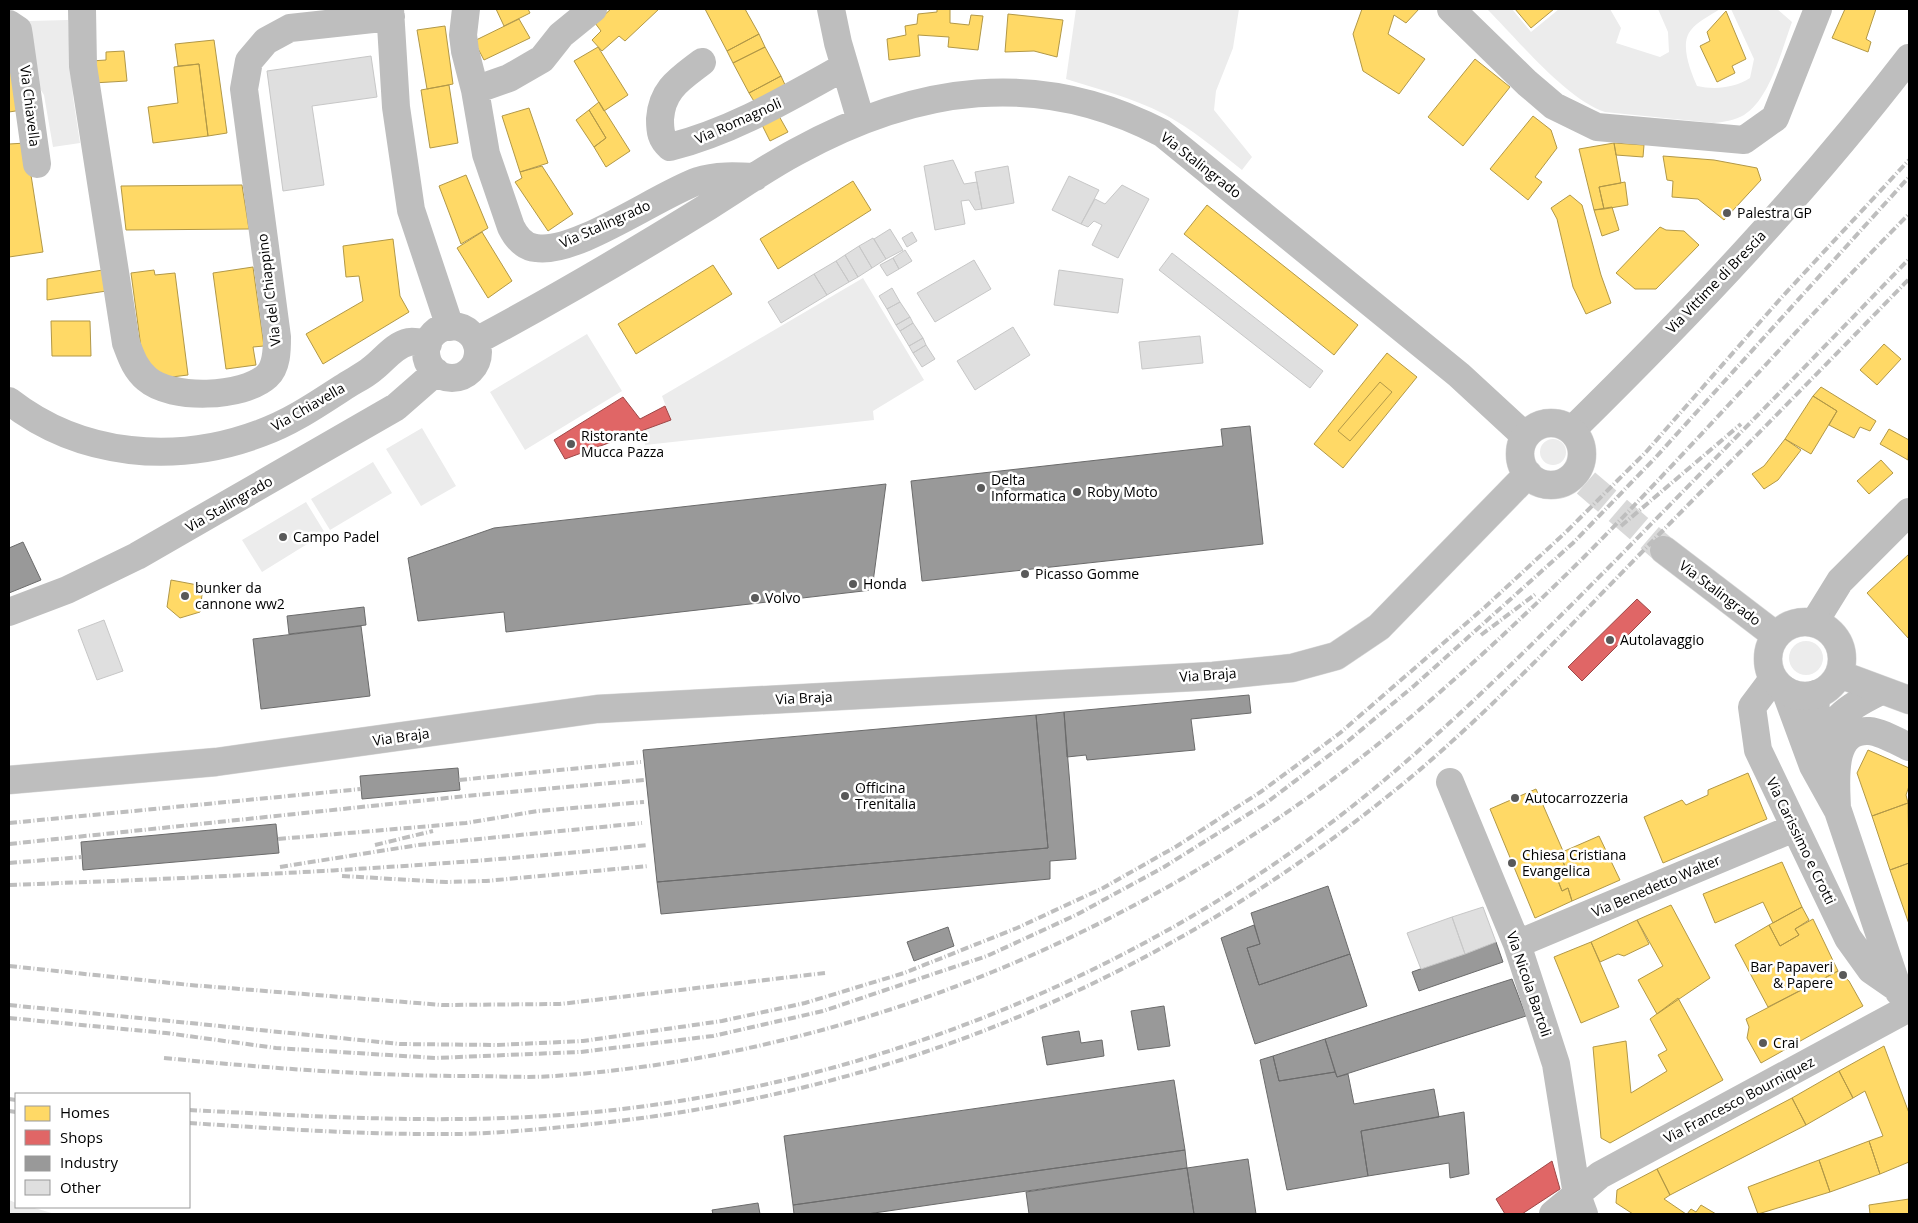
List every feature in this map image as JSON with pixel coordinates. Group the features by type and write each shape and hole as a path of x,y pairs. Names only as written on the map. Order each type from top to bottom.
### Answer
{"street":[{"name":"Via del Chiappino","path":"82,9 83,66 118,303 126,343 135,366 147,379 170,391 190,393 222,393 252,384 266,377 273,368 276,358 277,337 244,89 249,61 266,41 290,28 390,13"},
{"name":"Via Stalingrado","path":"466,9 464,43 475,90 486,154 511,227 521,241 535,248 546,249 579,238 700,180 722,177 755,177"},
{"path":"475,90 509,78 542,59 561,35 593,9"},
{"path":"831,9 844,67 861,121"},
{"path":"1451,9 1527,83 1554,106 1597,127 1744,140 1775,118 1818,9"},
{"path":"390,13 396,107 411,210 450,327"},
{"name":"Via Chiavella","path":"9,24 18,30 37,164"},
{"name":"Via Vittime di Brescia","path":"1572,430 1766,230 1862,119 1909,58"},
{"name":"Via Romagnoli","path":"702,62 674,84 661,104 660,134 670,147 720,132 776,106 844,67"},
{"name":"Via Stalingrado","path":"476,340 688,218 796,152 861,121 929,99 989,92 1069,100 1104,108 1132,118 1162,133 1182,147 1459,374 1525,436"},
{"path":"450,327 465,330 476,340 478,358 468,373 452,378 436,372 428,360 428,344 437,332 450,327"},
{"name":"Via Chiavella","path":"9,401 27,416 84,442 113,450 150,452 190,450 225,444 268,430 299,416 364,375 398,347 410,342 428,344"},
{"name":"Via Stalingrado","path":"9,612 67,590 137,556 396,406 436,372"},
{"path":"1552,422 1563,424 1572,430 1582,447 1580,479 1546,485 1528,474 1522,466 1520,456 1525,436 1537,426 1552,422"},
{"name":"Via Braja","path":"9,780 216,762 597,709 1203,676 1292,668 1336,656 1379,627 1528,474"},
{"path":"1814,623 1840,580 1909,512"},
{"name":"Via Stalingrado","path":"1664,550 1775,635"},
{"path":"1779,685 1800,696 1816,694 1830,686 1839,674 1842,658 1838,643 1828,630 1814,623 1793,623 1775,635 1767,656 1779,685 1825,767"},
{"path":"1839,674 1909,700"},
{"name":"Via Carissimo e Crotti","path":"1779,685 1752,707 1758,750 1848,938 1871,970 1905,1006"},
{"path":"1825,767 1829,749 1828,737 1836,720 1853,706 1881,691"},
{"path":"1816,694 1825,767 1838,811 1905,1006"},
{"path":"1825,767 1842,741 1850,734 1870,731 1909,747"},
{"name":"Via Nicola Bartoli","path":"1450,782 1517,944 1556,1064 1580,1204"},
{"name":"Via Benedetto Walter","path":"1517,944 1794,828"},
{"name":"Via Francesco Bourniquez","path":"1553,1214 1580,1204 1600,1175 1905,1006"}],"shaded area":[{"path":"1076,9 1239,9 1233,48 1216,91 1214,110 1252,157 1242,170 1214,147 1164,114 1103,90 1066,79"},
{"path":"1487,9 1512,9 1531,32 1559,9 1610,9 1621,28 1616,43 1660,57 1669,52 1668,32 1658,9 1720,9 1691,30 1686,43 1687,58 1697,86 1711,88 1731,86 1750,78 1754,59 1731,9 1777,9 1792,22 1774,73 1761,98 1744,115 1714,123 1605,112 1590,105 1558,82"},
{"path":"68,20 73,97 80,143 53,147 44,95 39,87 27,21"},
{"path":"863,278 924,380 873,411 874,420 645,445 644,430 671,420 662,396"},
{"path":"587,334 622,391 525,450 490,392"},
{"path":"422,428 456,486 421,506 386,449"},
{"path":"1553,439 1562,443 1566,452 1562,461 1553,465 1544,461 1540,452 1544,443"},
{"name":"Campo Padel","path":"373,462 392,493 330,530 311,499"},
{"name":"Campo Padel","path":"306,502 325,533 262,572 242,540"},
{"path":"1806,641 1813,642 1818,646 1822,651 1822,665 1818,670 1813,674 1806,675 1799,674 1794,670 1790,665 1789,658 1790,651 1794,646 1799,642"},
{"path":"9,1200 15,1203 15,1208 34,1208 55,1214 9,1214"}],"building: Homes":[{"path":"496,9 528,9 530,13 504,26"},
{"path":"611,9 659,9 625,41 619,36 602,51 592,40 601,31 595,23"},
{"path":"705,9 745,9 759,34 727,51"},
{"path":"937,9 950,9 950,23 969,25 971,15 983,16 978,50 948,47 949,37 918,35 920,56 889,60 887,39 906,35 905,26 917,24 918,14 937,12"},
{"path":"1362,9 1419,9 1406,23 1394,15 1388,34 1425,59 1399,94 1363,71 1353,34"},
{"path":"1515,9 1554,9 1531,28"},
{"path":"1845,9 1876,9 1866,39 1871,42 1868,52 1832,38"},
{"path":"1726,11 1746,59 1732,66 1735,73 1717,82 1700,46 1710,41 1707,32"},
{"path":"1008,14 1063,20 1057,57 1034,51 1005,52"},
{"path":"519,19 530,38 484,60 474,41"},
{"path":"445,26 453,84 427,89 417,30"},
{"path":"759,34 765,47 733,63 727,51"},
{"path":"9,38 22,110 9,112"},
{"path":"214,40 227,133 208,136 199,64 178,66 175,44"},
{"path":"598,47 628,95 604,111 574,61"},
{"path":"765,47 781,76 749,93 733,63"},
{"path":"124,51 127,81 93,83 91,61 106,60 106,52"},
{"path":"1475,59 1510,87 1463,146 1428,117"},
{"path":"199,64 208,136 153,143 148,107 178,103 174,67"},
{"path":"781,76 786,87 755,103 749,93"},
{"path":"449,85 458,143 430,148 421,90"},
{"path":"599,102 630,151 606,167 594,147 606,138 589,110"},
{"path":"529,108 548,163 520,172 502,116"},
{"path":"589,110 606,138 594,147 576,120"},
{"path":"779,116 788,132 770,141 762,125"},
{"path":"1533,116 1551,130 1557,148 1535,177 1542,182 1528,200 1490,169"},
{"path":"26,143 43,252 9,257 9,144"},
{"path":"1614,143 1644,145 1643,157 1616,155"},
{"path":"1614,143 1621,183 1599,187 1604,209 1594,210 1579,149"},
{"path":"1663,156 1714,160 1757,168 1761,180 1724,220 1698,199 1672,197 1673,181 1667,180"},
{"path":"542,166 573,214 548,231 515,182 522,178 520,172"},
{"path":"466,175 488,228 461,244 439,186"},
{"path":"853,181 871,210 778,269 760,239"},
{"path":"1625,182 1628,205 1604,209 1599,187"},
{"path":"242,185 249,229 126,230 121,186"},
{"path":"1570,195 1582,205 1601,275 1611,303 1586,314 1573,287 1557,219 1551,208"},
{"path":"1207,205 1358,325 1334,355 1184,234"},
{"path":"1612,207 1619,230 1602,236 1594,210"},
{"path":"1660,227 1666,230 1684,231 1699,245 1656,289 1635,289 1616,273"},
{"path":"482,232 512,281 488,298 457,248"},
{"path":"393,239 400,296 409,312 323,364 306,334 363,301 359,276 346,277 343,246"},
{"path":"713,265 732,294 636,354 618,324"},
{"path":"253,267 264,346 253,347 256,365 226,369 213,273"},
{"path":"109,269 113,290 47,300 47,279"},
{"path":"154,270 155,275 175,273 188,375 163,378 142,355 131,273"},
{"path":"51,321 90,321 91,356 52,356"},
{"path":"1884,344 1901,359 1877,385 1860,370"},
{"path":"1387,353 1417,377 1343,468 1314,444"},
{"path":"1380,382 1392,392 1350,441 1338,431"},
{"path":"1821,387 1876,421 1870,431 1860,427 1854,438 1829,425 1837,411 1813,396"},
{"path":"1813,396 1837,411 1811,454 1785,439"},
{"path":"1889,429 1909,440 1908,460 1880,444"},
{"path":"1785,439 1801,450 1778,480 1764,489 1752,474 1764,466"},
{"path":"1881,460 1893,473 1869,494 1857,481"},
{"path":"1909,554 1909,639 1867,593"},
{"name":"bunker da cannone ww2","path":"171,580 203,586 200,612 180,618 167,607"},
{"path":"1868,750 1909,768 1909,786 1906,795 1908,803 1872,816 1857,773"},
{"path":"1748,773 1767,819 1663,863 1644,817 1682,800 1686,805 1708,795 1708,790"},
{"path":"1536,789 1563,851 1560,853 1565,867 1555,873 1562,891 1568,888 1572,901 1535,918 1490,809"},
{"path":"1908,803 1909,863 1890,870 1872,816"},
{"path":"1599,836 1620,880 1572,901 1568,888 1562,891 1555,873 1565,867 1560,853"},
{"path":"1782,862 1802,907 1773,923 1763,902 1715,923 1703,894"},
{"path":"1909,863 1909,924 1890,870"},
{"path":"1671,905 1710,978 1657,1014 1638,980 1663,966 1637,920"},
{"path":"1802,907 1809,920 1795,929 1799,935 1780,946 1769,925"},
{"path":"1813,919 1838,971 1768,1007 1735,945 1769,925 1780,946 1799,935 1795,929"},
{"path":"1637,920 1649,944 1624,956 1618,954 1600,962 1591,942"},
{"path":"1591,942 1619,1007 1581,1023 1554,957"},
{"path":"1838,971 1849,981 1863,1006 1761,1063 1747,1038 1749,1027 1746,1019"},
{"path":"1678,998 1723,1080 1610,1143 1601,1138 1593,1047 1626,1041 1631,1093 1667,1071 1658,1055 1667,1050 1650,1019"},
{"path":"1884,1046 1909,1113 1909,1162 1880,1174 1869,1141 1883,1136 1865,1091 1853,1098 1839,1071"},
{"path":"1839,1071 1853,1098 1806,1125 1792,1098"},
{"path":"1792,1098 1806,1125 1670,1195 1657,1169"},
{"path":"1869,1141 1880,1174 1830,1192 1819,1160"},
{"path":"1819,1160 1830,1192 1758,1214 1748,1187"},
{"path":"1657,1169 1670,1195 1664,1199 1686,1214 1633,1214 1616,1203 1617,1190"},
{"path":"1909,1199 1909,1214 1870,1214 1869,1205"},
{"path":"1701,1205 1716,1214 1687,1214 1691,1209 1696,1212"}],"building: Shops":[{"path":"623,397 640,419 665,406 671,420 565,459 554,440"},
{"name":"Autolavaggio","path":"1637,599 1651,612 1582,681 1568,667"},
{"path":"1552,1161 1560,1189 1522,1214 1505,1214 1496,1199"}],"building: Industry":[{"path":"1250,426 1263,544 922,581 911,481 1223,446 1221,429"},
{"path":"886,484 872,590 506,632 504,612 418,621 408,558 494,528"},
{"path":"23,542 41,580 9,593 9,548"},
{"path":"364,607 366,625 289,634 287,616"},
{"path":"361,626 370,696 261,709 253,639"},
{"path":"1249,695 1251,713 1191,719 1195,750 1087,760 1086,755 1067,757 1064,712"},
{"path":"1064,712 1076,859 1050,861 1050,879 661,914 657,882 1048,848 1036,715"},
{"name":"Officina Trenitalia","path":"1036,715 1048,848 657,882 643,750"},
{"path":"458,768 460,790 362,799 360,776"},
{"path":"276,824 279,853 83,870 81,842"},
{"path":"1328,886 1350,954 1259,985 1247,948 1260,944 1251,913"},
{"path":"1254,925 1260,944 1247,948 1259,985 1350,954 1367,1006 1255,1044 1221,938"},
{"path":"948,927 954,946 914,961 907,942"},
{"path":"1496,942 1503,962 1419,991 1412,972"},
{"path":"1512,979 1526,1016 1337,1077 1325,1039"},
{"path":"1164,1006 1170,1046 1138,1050 1131,1011"},
{"path":"1079,1031 1081,1043 1102,1040 1104,1056 1047,1065 1042,1037"},
{"path":"1325,1039 1335,1072 1279,1081 1273,1056"},
{"path":"1273,1056 1279,1081 1335,1072 1337,1077 1348,1074 1354,1104 1434,1089 1439,1117 1361,1131 1368,1176 1287,1190 1260,1060"},
{"path":"1174,1080 1185,1150 793,1205 784,1136"},
{"path":"1464,1112 1469,1174 1450,1178 1449,1163 1368,1176 1361,1131"},
{"path":"1185,1150 1187,1168 867,1214 794,1214 793,1205"},
{"path":"1248,1159 1256,1214 1194,1214 1187,1168"},
{"path":"1187,1168 1194,1214 1029,1214 1026,1192"},
{"path":"758,1203 760,1214 713,1214 712,1210"}],"building: Other":[{"path":"371,56 377,97 312,106 324,185 283,191 267,71"},
{"path":"953,160 964,184 977,182 982,209 975,210 969,200 961,201 965,224 935,230 924,166"},
{"path":"1008,166 1014,203 982,209 975,172"},
{"path":"1069,176 1099,190 1081,224 1052,210"},
{"path":"1122,185 1149,199 1118,258 1092,245 1102,225 1094,221 1088,227 1081,224 1095,199 1105,204"},
{"path":"890,229 903,250 886,259 874,239"},
{"path":"912,232 917,241 907,247 902,238"},
{"path":"873,238 886,259 872,268 859,246"},
{"path":"859,246 872,268 858,277 845,255"},
{"path":"905,250 912,261 899,269 893,258"},
{"path":"1172,253 1323,371 1310,388 1159,270"},
{"path":"845,255 858,277 849,282 836,261"},
{"path":"893,258 899,269 887,276 880,265"},
{"path":"974,260 991,289 935,322 917,293"},
{"path":"836,261 849,282 827,295 814,274"},
{"path":"1059,270 1123,279 1118,313 1054,305"},
{"path":"814,274 827,295 781,323 768,302"},
{"path":"892,288 900,302 887,309 879,296"},
{"path":"900,302 910,317 896,325 887,309"},
{"path":"910,317 913,323 900,331 896,325"},
{"path":"913,323 923,338 909,346 900,331"},
{"path":"1013,327 1030,355 975,390 957,361"},
{"path":"1200,336 1203,363 1142,369 1139,342"},
{"path":"923,338 926,345 913,353 909,346"},
{"path":"926,345 935,359 922,367 913,353"},
{"path":"104,620 123,671 97,680 78,630"},
{"path":"1483,907 1496,942 1465,954 1452,917"},
{"path":"1452,917 1465,954 1421,969 1407,933"}],"tunnel":[{"path":"1586,483 1664,550"}],"railway":[{"path":"9,1005 400,1044 497,1045 583,1041 722,1021 805,1003 904,973 1017,928 1103,888 1177,846 1262,791 1340,733 1485,607 1566,532 1646,452 1781,298 1909,160"},
{"path":"9,1018 166,1033 276,1048 435,1058 580,1052 713,1036 823,1011 987,956 1076,915 1164,867 1266,803 1348,741 1415,685 1573,543 1656,457 1909,177"},
{"path":"164,1058 318,1071 433,1076 544,1077 651,1066 747,1048 841,1025 934,994 1025,958 1113,917 1198,869 1280,817 1360,758 1438,694 1513,626 1584,557 1909,214"},
{"path":"190,1110 396,1119 500,1118 604,1111 694,1099 783,1080 871,1057 957,1028 1042,993 1124,954 1204,909 1280,860 1369,793 1412,757 1494,681 1573,603 1909,259"},
{"path":"190,1123 340,1132 469,1134 582,1125 698,1109 811,1085 921,1054 1026,1014 1129,965 1228,909 1324,845 1446,747 1531,666 1909,279"},
{"path":"1621,526 1741,424"},
{"path":"1481,635 1537,593"},
{"path":"459,780 641,762"},
{"path":"9,844 466,796 644,780"},
{"path":"9,823 361,789"},
{"path":"278,839 466,823 538,811 644,802"},
{"path":"280,867 418,845 642,823"},
{"path":"375,845 433,831"},
{"path":"9,885 409,866 648,845"},
{"path":"9,863 82,857"},
{"path":"342,876 446,882 486,881 649,866"},
{"path":"9,966 190,985 442,1005 560,1004 825,973"},
{"path":"9,1099 15,1100"},
{"path":"9,1111 15,1112"}],"place":[{"name":"Palestra GP","path":"1727,213"},
{"name":"Ristorante Mucca Pazza","path":"571,444"},
{"name":"Delta Informatica","path":"981,488"},
{"name":"Roby Moto","path":"1077,492"},
{"name":"Campo Padel","path":"283,537"},
{"name":"Picasso Gomme","path":"1025,574"},
{"name":"Honda","path":"853,584"},
{"name":"bunker da cannone ww2","path":"185,596"},
{"name":"Volvo","path":"755,598"},
{"name":"Autolavaggio","path":"1610,640"},
{"name":"Officina Trenitalia","path":"845,796"},
{"name":"Autocarrozzeria","path":"1515,798"},
{"name":"Chiesa Cristiana Evangelica","path":"1512,863"},
{"name":"Bar Papaveri & Papere","path":"1843,975"},
{"name":"Crai","path":"1763,1043"}]}
